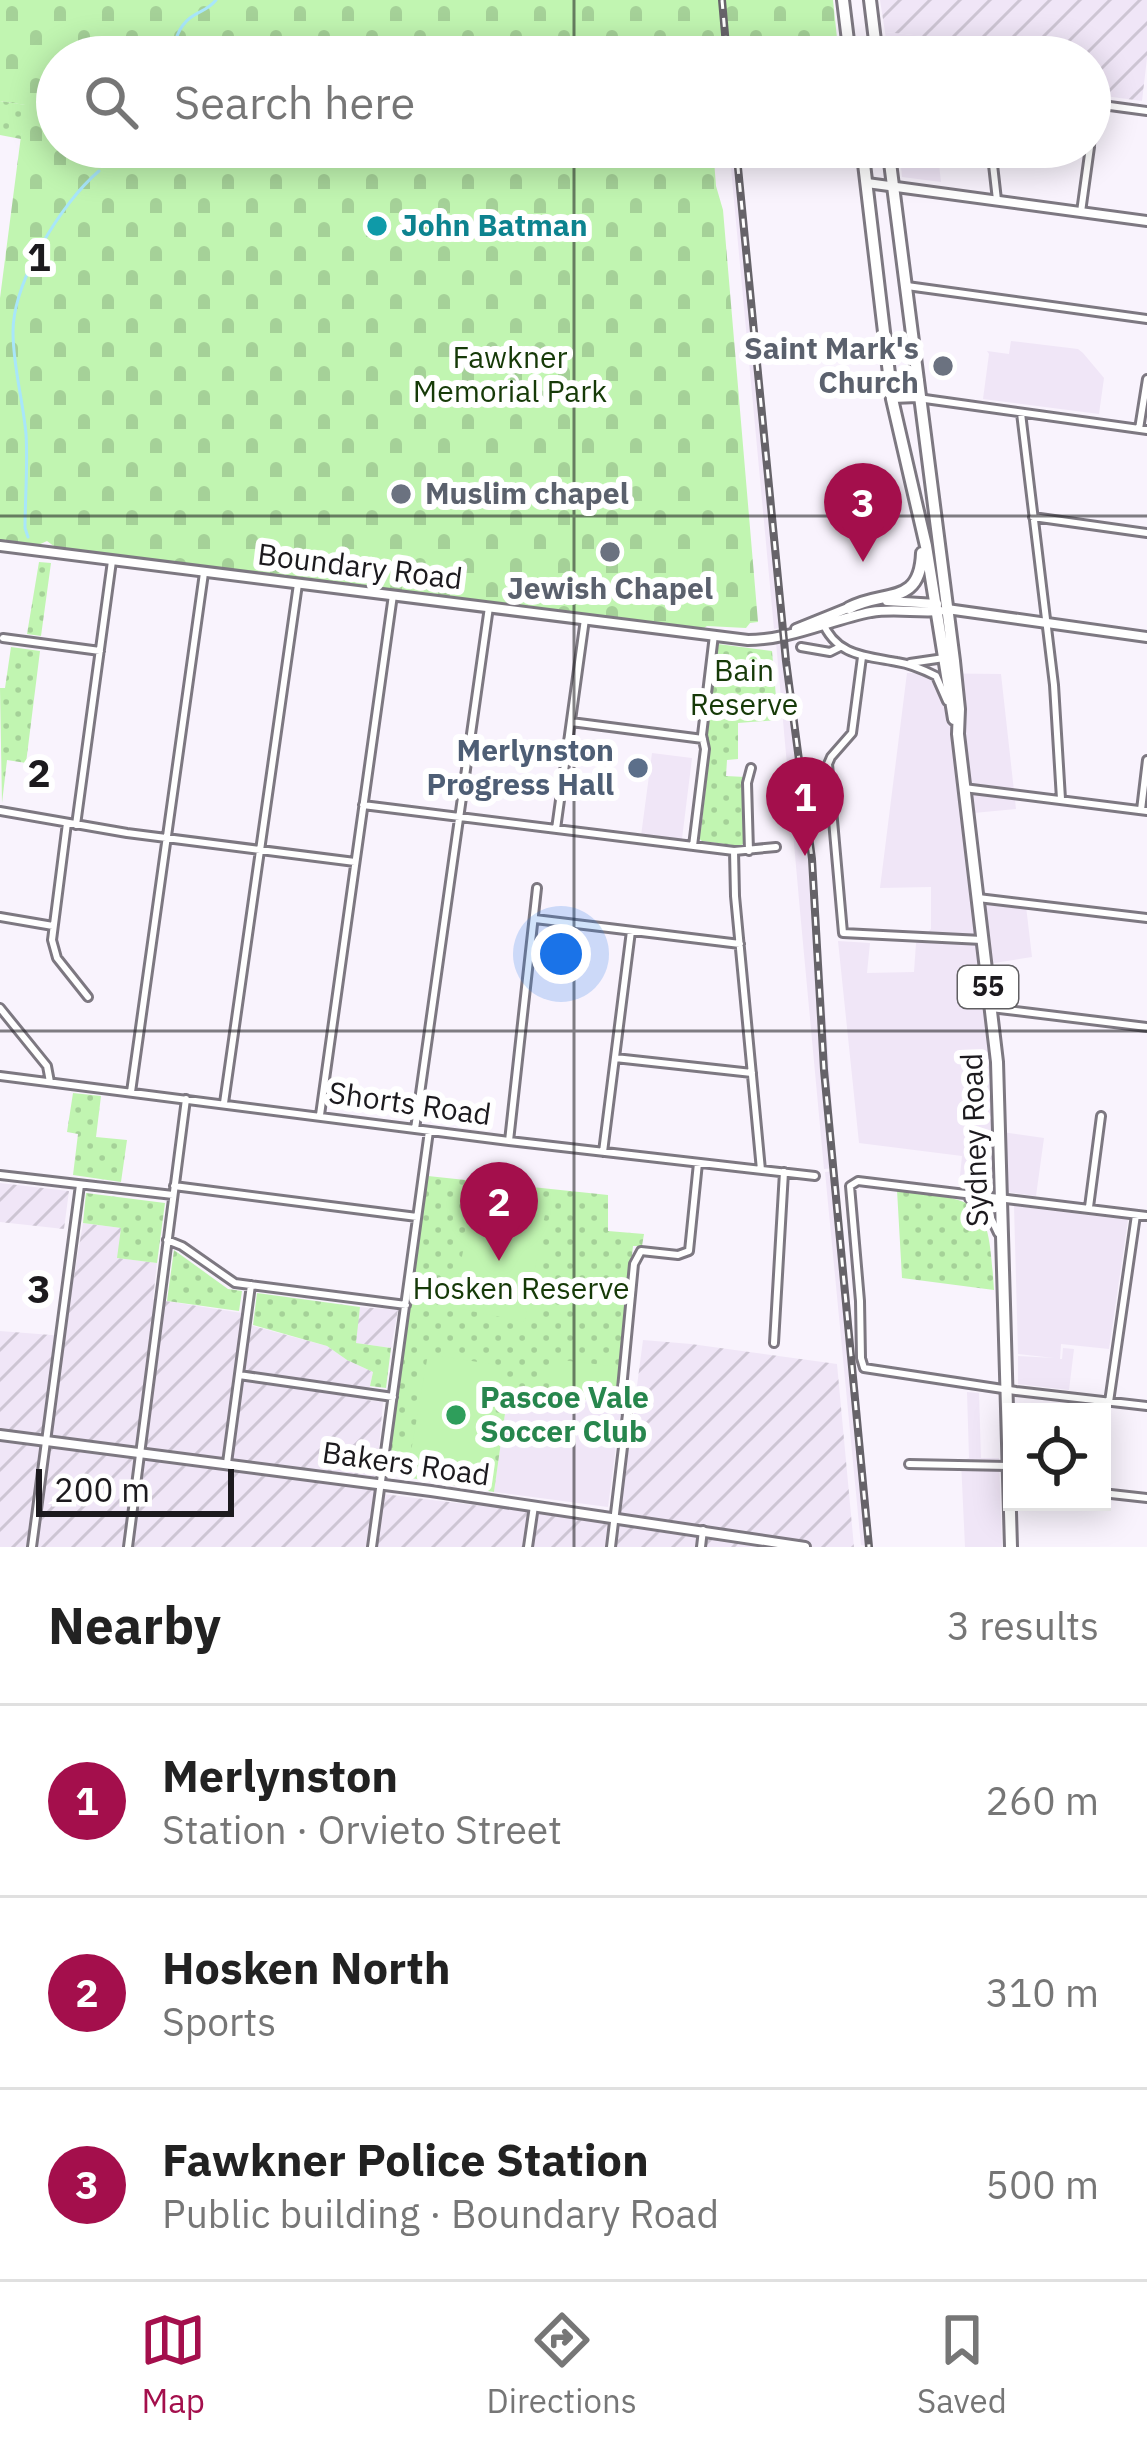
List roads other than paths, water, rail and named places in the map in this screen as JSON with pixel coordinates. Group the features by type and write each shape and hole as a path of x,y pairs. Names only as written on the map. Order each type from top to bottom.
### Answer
{"highway":[{"path":"843,0 847,36"},
{"path":"870,0 874,36"},
{"name":"Sydney Road","path":"865,168 892,399 958,709 997,1061 1007,1403"},
{"name":"Sydney Road","path":"890,168 944,658 958,734"},
{"path":"849,608 911,588 921,572 923,533"},
{"name":"Sydney Road","path":"1010,1511 1011,1547"}],"street":[{"path":"1111,104 1147,111"},
{"path":"993,168 997,200"},
{"path":"1082,212 1087,168"},
{"path":"867,184 1147,221"},
{"path":"905,286 1147,319"},
{"path":"892,399 918,398 1143,430 1147,379"},
{"path":"1021,413 1054,685 1060,799"},
{"path":"1033,517 1147,533"},
{"name":"Boundary Road","path":"0,546 714,634 781,635 886,610 940,608"},
{"path":"88,997 55,953 53,926 112,561"},
{"path":"131,1092 205,573"},
{"path":"224,1103 298,584"},
{"path":"319,1116 393,596"},
{"name":"Boundary Road","path":"826,621 849,608 883,601 940,608"},
{"path":"416,1129 489,607"},
{"path":"940,608 1147,638"},
{"path":"556,830 585,619"},
{"path":"826,621 837,644 862,657 907,664 936,676 951,710"},
{"path":"693,846 714,634"},
{"path":"3,638 100,651"},
{"path":"801,646 832,652 837,644"},
{"path":"862,657 851,736 828,764 843,933 982,940"},
{"path":"907,664 944,658"},
{"path":"571,722 703,739"},
{"path":"964,788 1144,810 1147,760"},
{"path":"749,850 747,782 751,769"},
{"path":"363,805 734,851 776,847"},
{"path":"0,811 355,862"},
{"path":"734,851 761,1170"},
{"path":"509,1141 537,887"},
{"path":"978,898 1147,918"},
{"path":"0,917 53,926"},
{"path":"533,918 740,944"},
{"path":"603,1152 631,931"},
{"path":"0,1008 49,1069 50,1082"},
{"path":"991,1009 1147,1027"},
{"path":"615,1058 752,1073"},
{"name":"Shorts Road","path":"0,1076 815,1176"},
{"path":"128,1547 187,1099"},
{"path":"1089,1208 1101,1116"},
{"path":"373,1547 429,1131"},
{"path":"611,1547 627,1414 621,1399 634,1264 640,1251 679,1255 689,1250 698,1163"},
{"path":"775,1342 784,1172"},
{"path":"0,1175 417,1217"},
{"path":"967,1195 991,1191 1001,1176"},
{"path":"1147,1216 858,1181 850,1188 862,1366 1147,1406"},
{"path":"32,1547 80,1185"},
{"path":"967,1195 990,1216 1003,1241"},
{"path":"1109,1402 1136,1215"},
{"path":"167,1240 230,1281 406,1305"},
{"path":"227,1463 251,1285"},
{"path":"238,1376 393,1397"},
{"name":"Bakers Road","path":"0,1435 381,1484 797,1546"},
{"path":"909,1464 1003,1466"},
{"path":"1111,1494 1147,1498"},
{"path":"528,1547 534,1506"},
{"path":"701,1547 703,1530"}],"waterway":[{"path":"177,36 190,18 216,0"},
{"path":"28,537 26,434 13,345 15,312 30,268 55,223 99,171"}],"railway":[{"path":"722,0 725,36"},
{"path":"738,168 786,661 812,859 824,1070 869,1547"}],"place":[{"name":"John Batman","path":"377,226"},
{"name":"Saint Mark's Church","path":"943,366"},
{"name":"Muslim chapel","path":"401,494"},
{"name":"Jewish Chapel","path":"610,552"},
{"name":"Fawkner Police Station","path":"863,562"},
{"name":"Merlynston Progress Hall","path":"638,768"},
{"name":"Merlynston","path":"805,856"},
{"name":"Hosken North","path":"499,1261"},
{"name":"Pascoe Vale Soccer Club","path":"456,1415"}],"park label":[{"name":"Fawkner Memorial Park","path":"510,375"},
{"name":"Bain Reserve","path":"744,688"},
{"name":"Hosken Reserve","path":"521,1289"}]}
